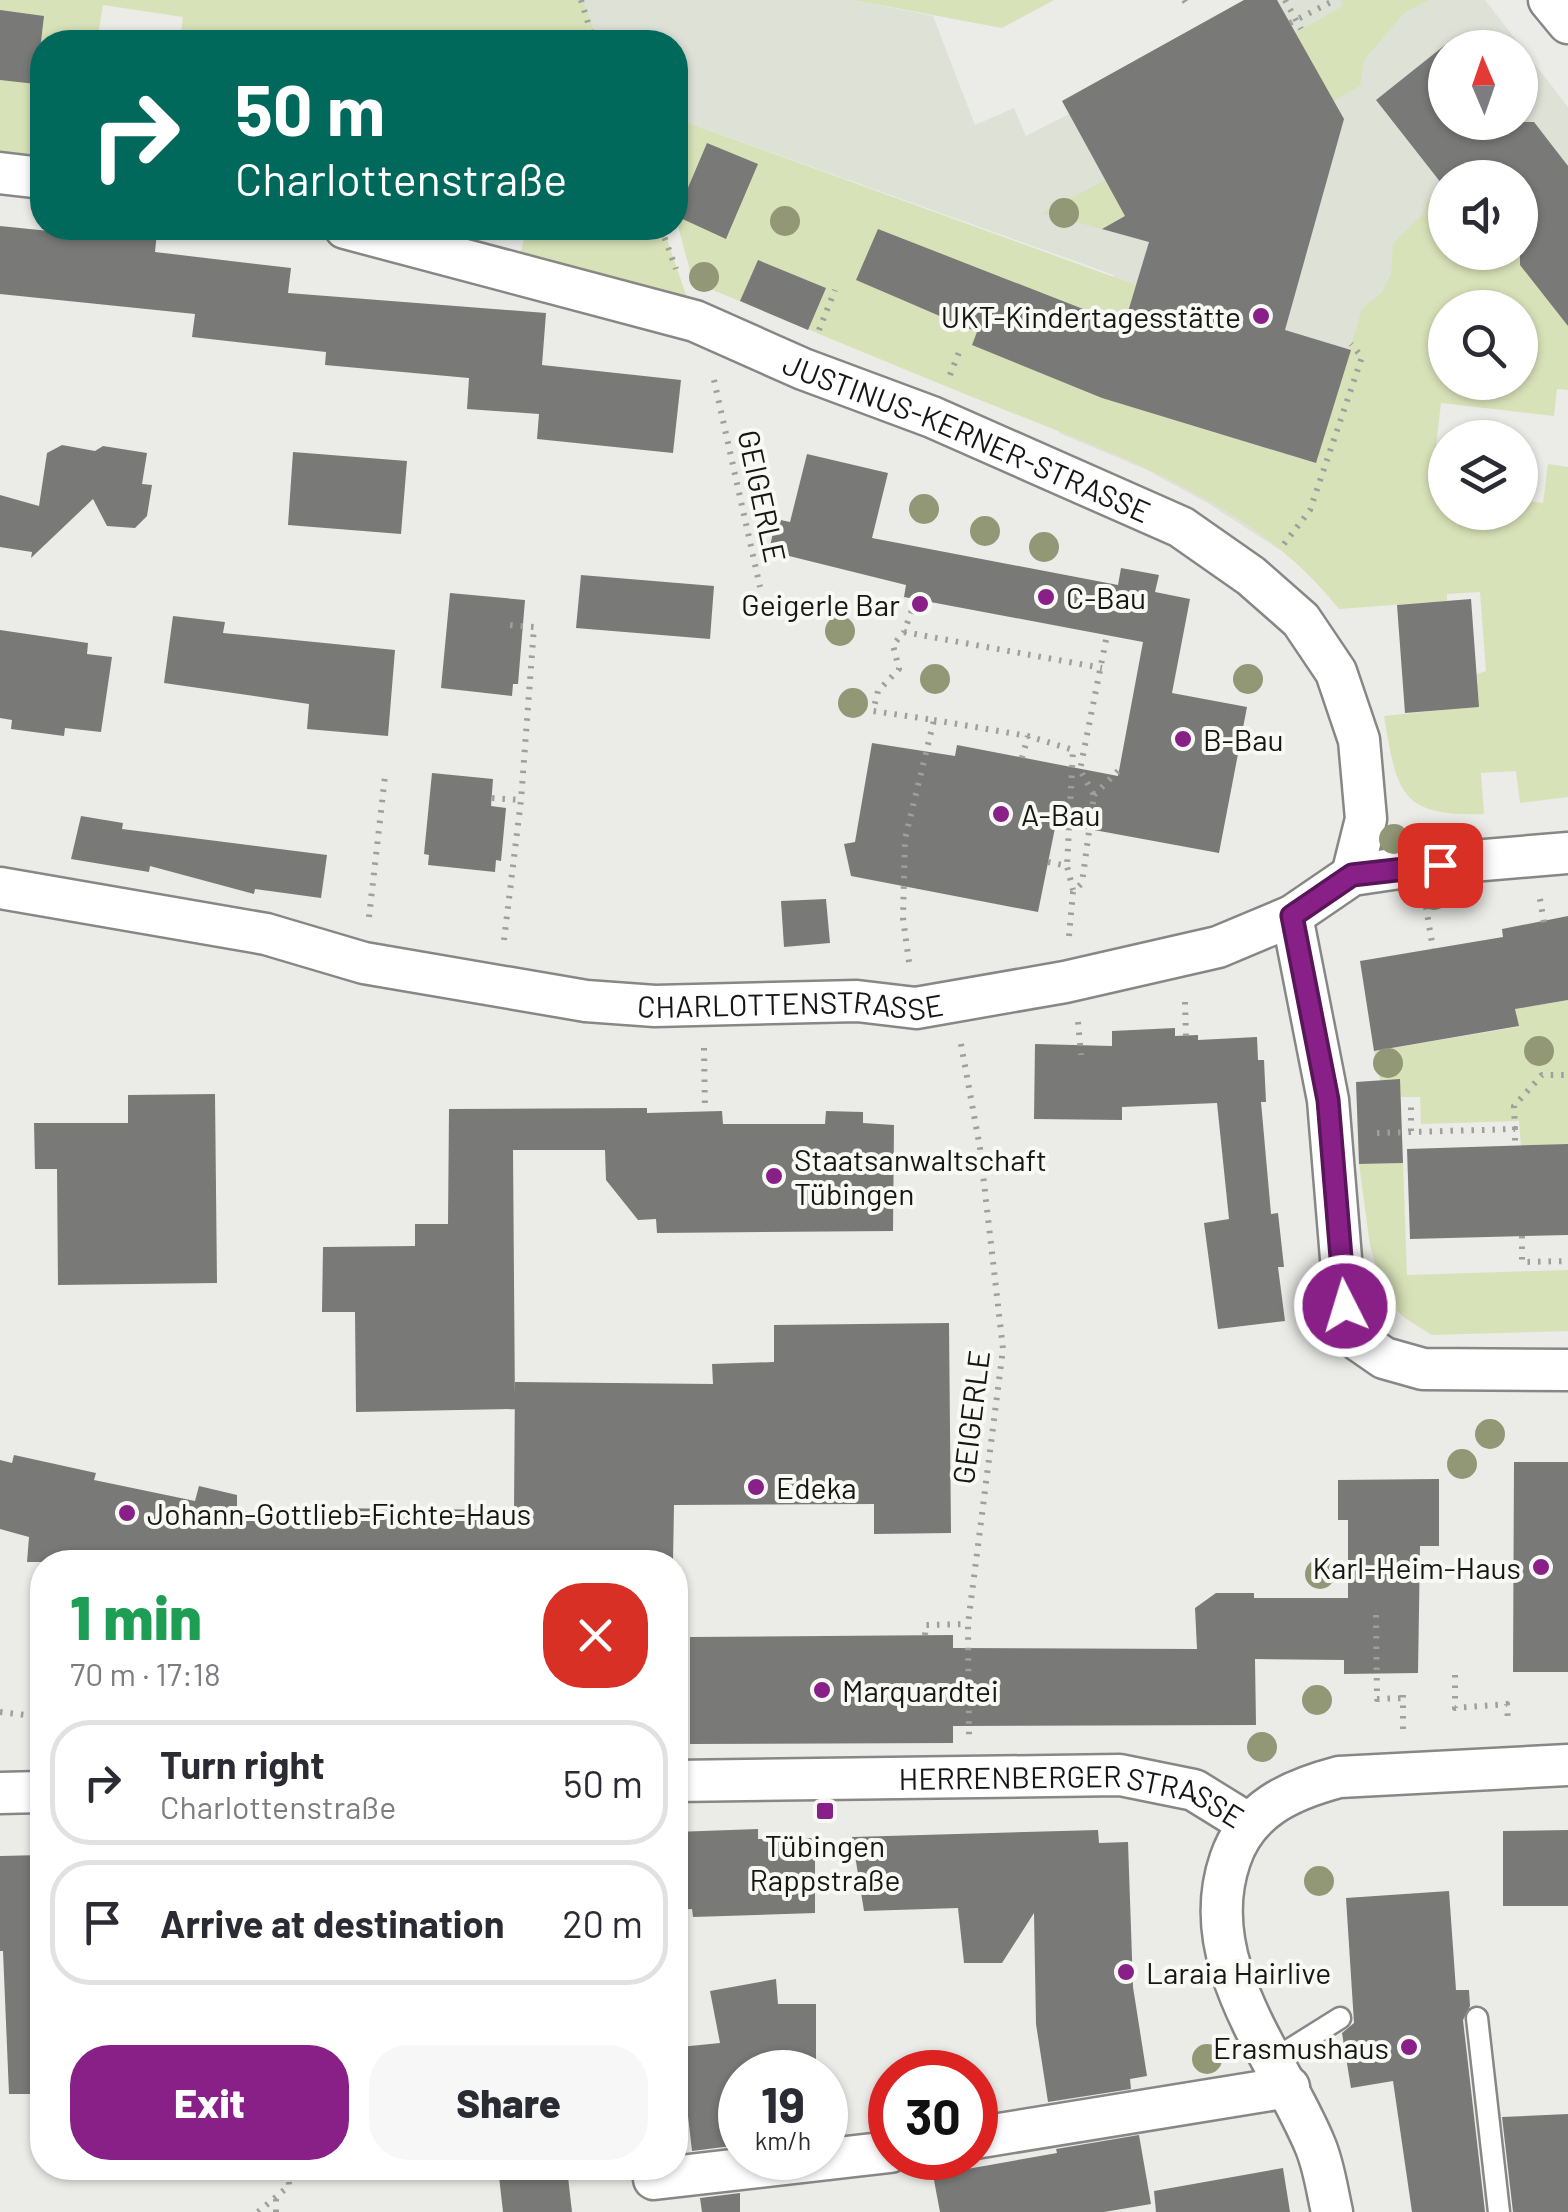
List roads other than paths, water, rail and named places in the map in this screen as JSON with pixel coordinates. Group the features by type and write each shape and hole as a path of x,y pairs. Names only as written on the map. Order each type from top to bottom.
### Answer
{"street":[{"path":"1550,0 1568,23"},
{"path":"0,173 30,177"},
{"name":"JUSTINUS-KERNER-STRASSE","path":"390,240 695,321 804,369 932,417 1181,528 1251,576 1301,620 1336,672 1359,740 1366,819 1352,875"},
{"name":"CHARLOTTENSTRASSE","path":"0,888 266,934 364,963 586,1001 655,1006 857,1000 934,1005 1161,962 1218,947 1292,916 1352,875 1568,853"},
{"path":"1292,916 1328,1100 1345,1306 1358,1340 1384,1358 1422,1370 1568,1370"},
{"name":"HERRENBERGER STRASSE","path":"688,1781 1120,1775 1194,1790 1249,1824 1272,1802 1302,1786 1339,1777 1568,1765"},
{"path":"0,1792 30,1792"},
{"path":"1249,1824 1234,1848 1222,1881 1221,1924 1228,1962 1246,2009 1318,2150 1332,2212"},
{"path":"998,2133 1281,2073"},
{"path":"654,2186 868,2155"}],"lane":[{"path":"1281,2073 1340,2018"},
{"path":"1477,2018 1500,2212"}],"place":[{"name":"UKT-Kindertagesstätte","path":"1261,316"},
{"name":"C-Bau","path":"1046,597"},
{"name":"Geigerle Bar","path":"920,604"},
{"name":"B-Bau","path":"1183,739"},
{"name":"A-Bau","path":"1001,814"},
{"name":"Staatsanwaltschaft Tübingen","path":"774,1176"},
{"name":"Edeka","path":"756,1487"},
{"name":"Johann-Gottlieb-Fichte-Haus","path":"127,1513"},
{"name":"Karl-Heim-Haus","path":"1541,1567"},
{"name":"Marquardtei","path":"822,1690"},
{"name":"Tübingen Rappstraße","path":"825,1811"},
{"name":"Laraia Hairlive","path":"1126,1972"},
{"name":"Erasmushaus","path":"1409,2047"}]}
